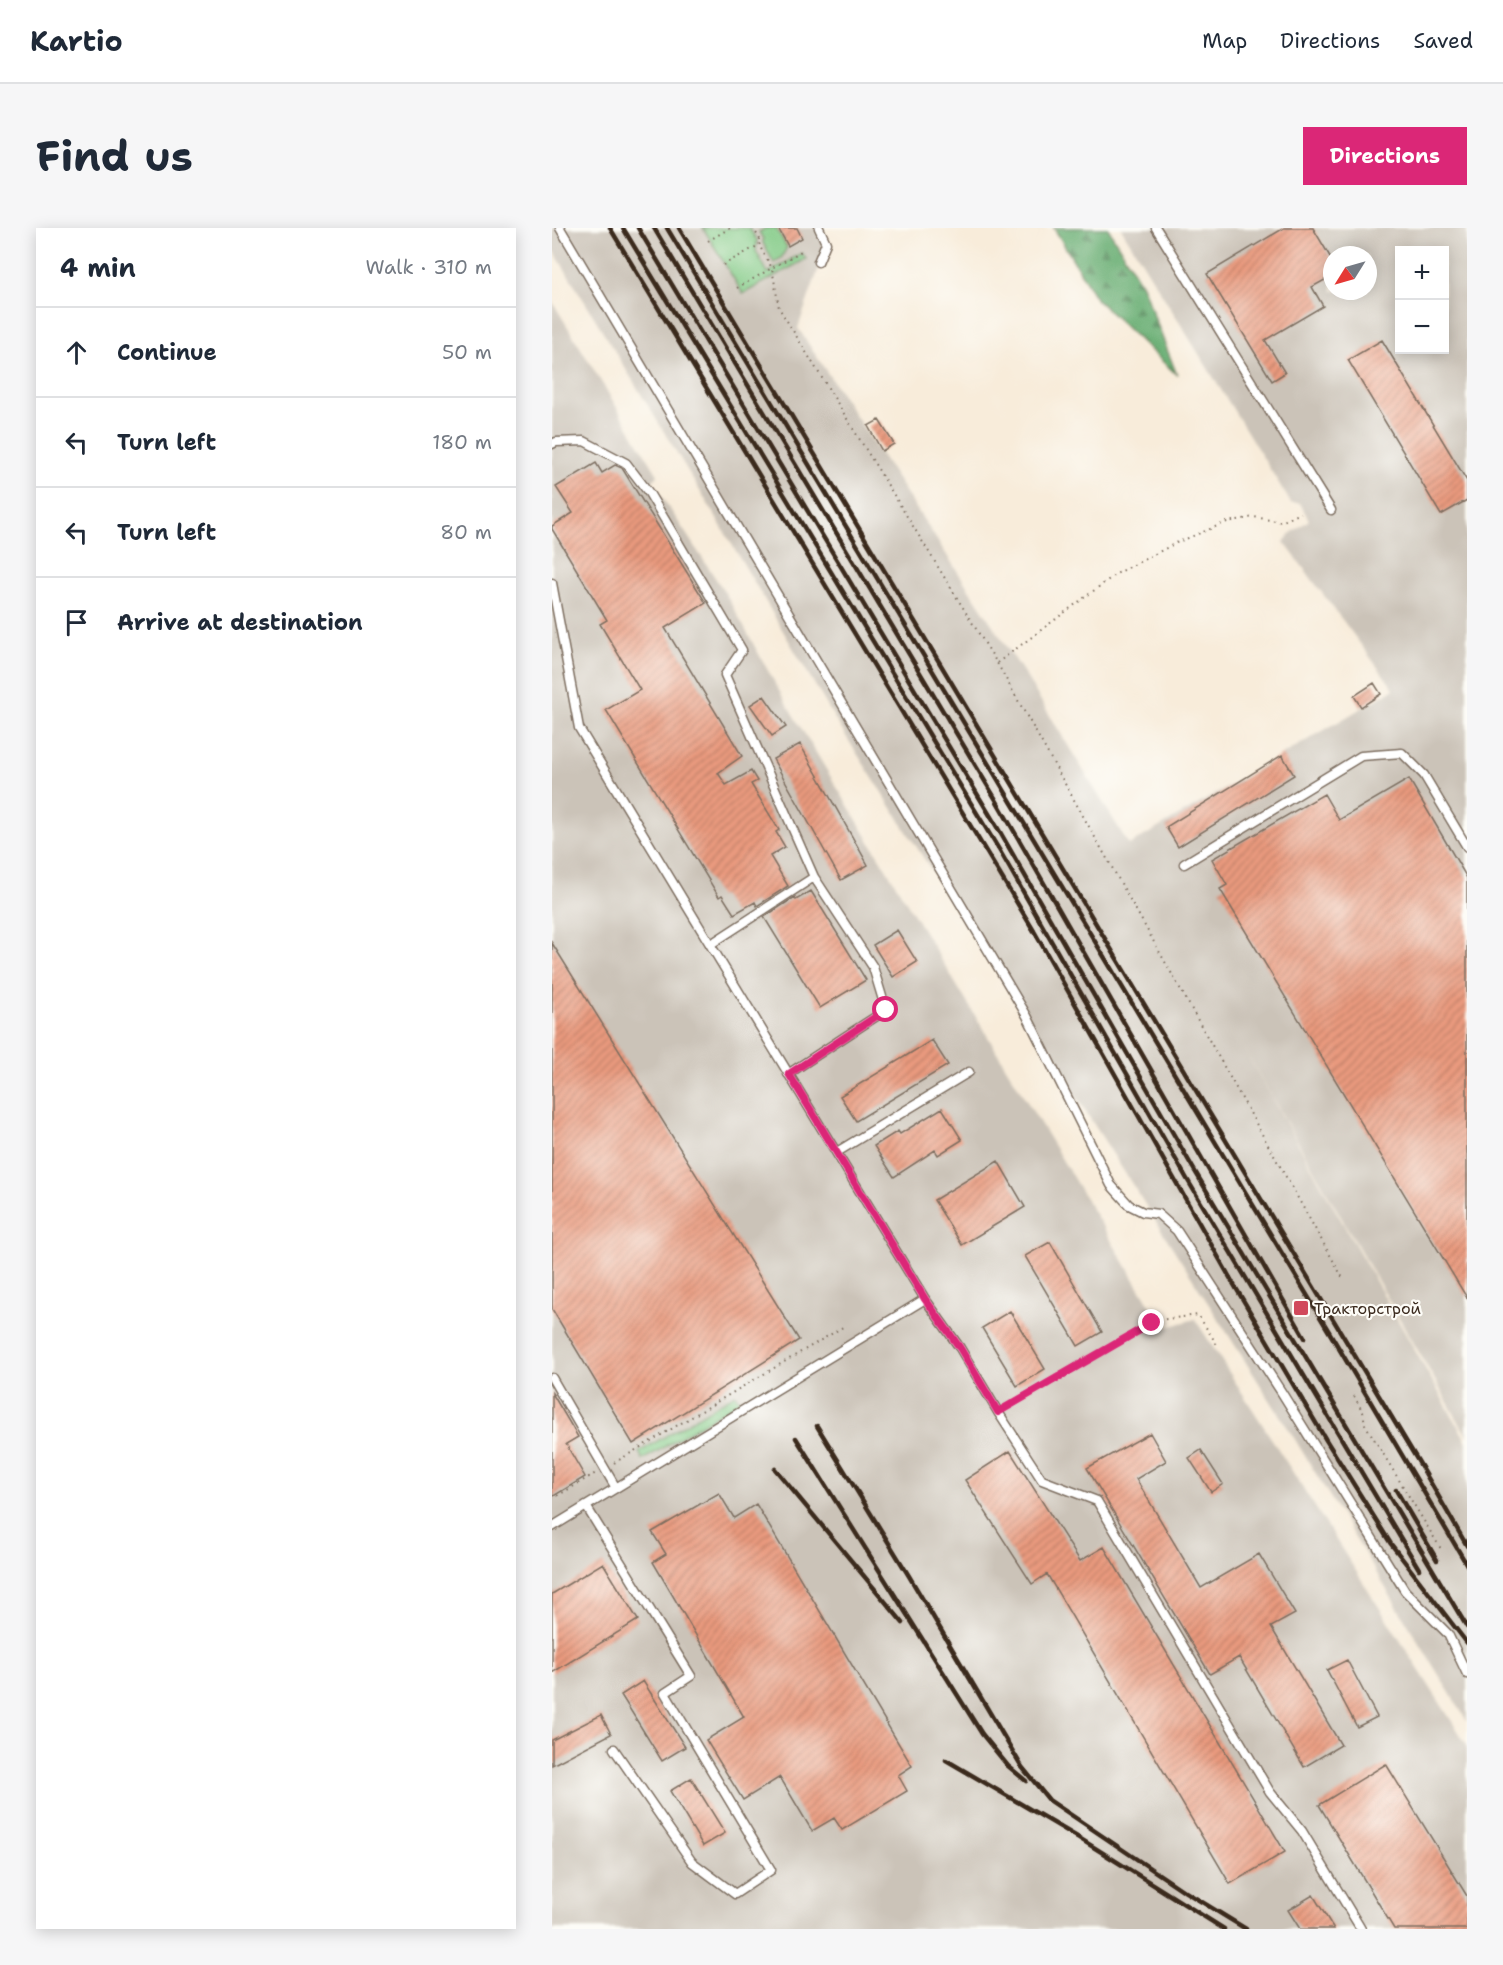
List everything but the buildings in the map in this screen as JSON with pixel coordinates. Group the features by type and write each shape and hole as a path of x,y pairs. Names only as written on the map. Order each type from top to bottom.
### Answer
{"lane":[{"path":"560,228 1028,1016 1111,1185 1129,1205 1143,1212 1158,1214 1177,1231 1282,1393 1405,1592 1448,1634 1467,1674"},
{"path":"818,262 826,243 819,228"},
{"path":"1156,228 1331,510"},
{"path":"552,444 584,441 626,463 649,493 742,650 725,675 814,877 873,967 886,1010 789,1074"},
{"path":"552,583 579,728 925,1299 960,1348 1042,1480 1097,1501 1270,1792 1302,1831 1361,1929"},
{"path":"1184,864 1361,756 1402,753 1424,775 1467,847"},
{"path":"711,944 814,877"},
{"path":"837,1152 969,1072"},
{"path":"552,1527 925,1299"},
{"path":"552,1378 616,1488"},
{"path":"586,1506 691,1676 665,1693 771,1870 735,1894 692,1862 614,1749"}],"path":[{"path":"708,241 730,228"},
{"path":"753,228 761,241 759,245 772,268 779,308 997,663 1344,1280"},
{"path":"723,266 759,245"},
{"path":"737,288 804,250"},
{"path":"997,663 1116,573 1166,548 1227,522 1254,517 1281,522 1301,513"},
{"path":"1159,1320 1198,1315 1218,1346"},
{"path":"998,1412 1152,1323"},
{"path":"552,1499 843,1328"},
{"path":"1354,1396 1364,1412 1365,1424 1441,1549"}],"shaded area":[{"path":"552,228 819,228 828,242 798,328 1022,670 1129,845 1394,689 1284,542 1290,534 1309,520 1300,503 1291,503 1121,228 1467,228 1467,1436 1234,1031 1467,1442 1467,1721 1291,1433 835,719 711,509 552,248"},
{"path":"552,301 658,475 652,482 724,591 786,703 1164,1328 1195,1319 1467,1745 1467,1929 552,1929"}],"green space":[{"path":"703,228 749,228 757,240 756,251 768,273 802,253 806,259 743,294"},
{"path":"766,228 776,228 787,247 782,257 774,263 759,232"},
{"path":"1054,228 1108,228 1142,285 1177,375 1097,300"},
{"path":"735,1394 740,1401 643,1460 639,1452"}],"railway":[{"path":"610,228 1034,931 1233,1283 1326,1440 1391,1544 1467,1643"},
{"path":"623,228 1001,853 1187,1179 1419,1569"},
{"path":"638,228 1000,832 1193,1168 1467,1627"},
{"path":"654,228 995,798 1305,1338"},
{"path":"667,228 1467,1565"},
{"path":"679,228 1467,1546"},
{"path":"817,1426 1022,1767 1049,1800 1184,1891 1246,1929"},
{"path":"796,1438 982,1734 1008,1766 1026,1781"},
{"path":"775,1469 903,1623"},
{"path":"1396,1490 1437,1560"},
{"path":"946,1760 1079,1838 1224,1929"}],"place":[{"name":"Тракторстрой","path":"1301,1308"}],"route":[{"path":"886,1010 789,1074 925,1299 960,1348 998,1412 1152,1323"}]}
